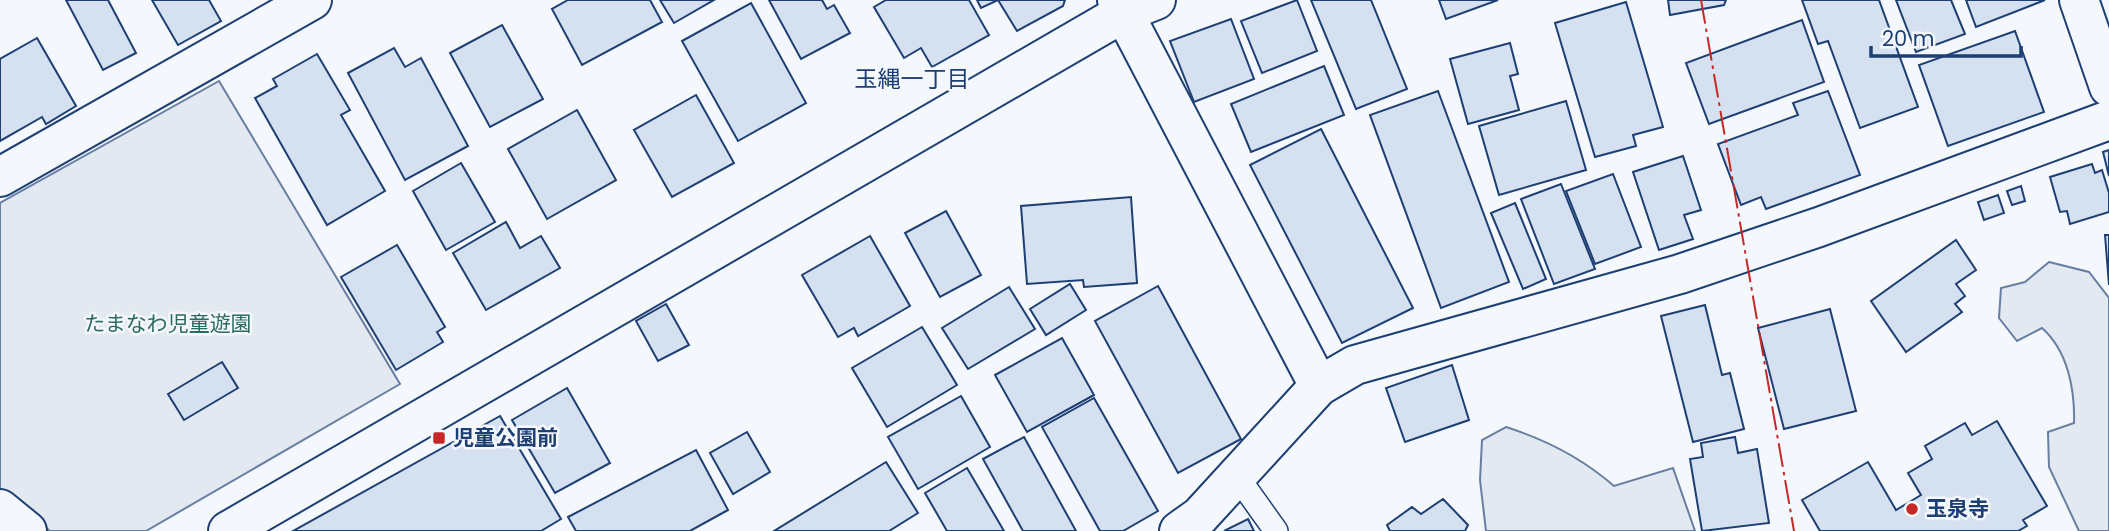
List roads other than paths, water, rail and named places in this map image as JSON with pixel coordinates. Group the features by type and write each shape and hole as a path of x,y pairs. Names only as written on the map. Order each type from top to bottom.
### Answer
{"street":[{"path":"0,177 312,0"},
{"path":"2079,0 2109,87"},
{"path":"228,531 1132,4 1319,386"},
{"path":"1179,531 1200,516 1319,386 1355,365 1706,266 1931,187 2109,120"},
{"path":"0,509 27,531"}],"lane":[{"path":"1236,475 1276,531"}],"place":[{"name":"児童公園前","path":"439,438"},
{"name":"玉泉寺","path":"1912,509"}],"district":[{"name":"玉縄一丁目","path":"912,79"}],"park label":[{"name":"たまなわ児童遊園","path":"168,324"}]}
